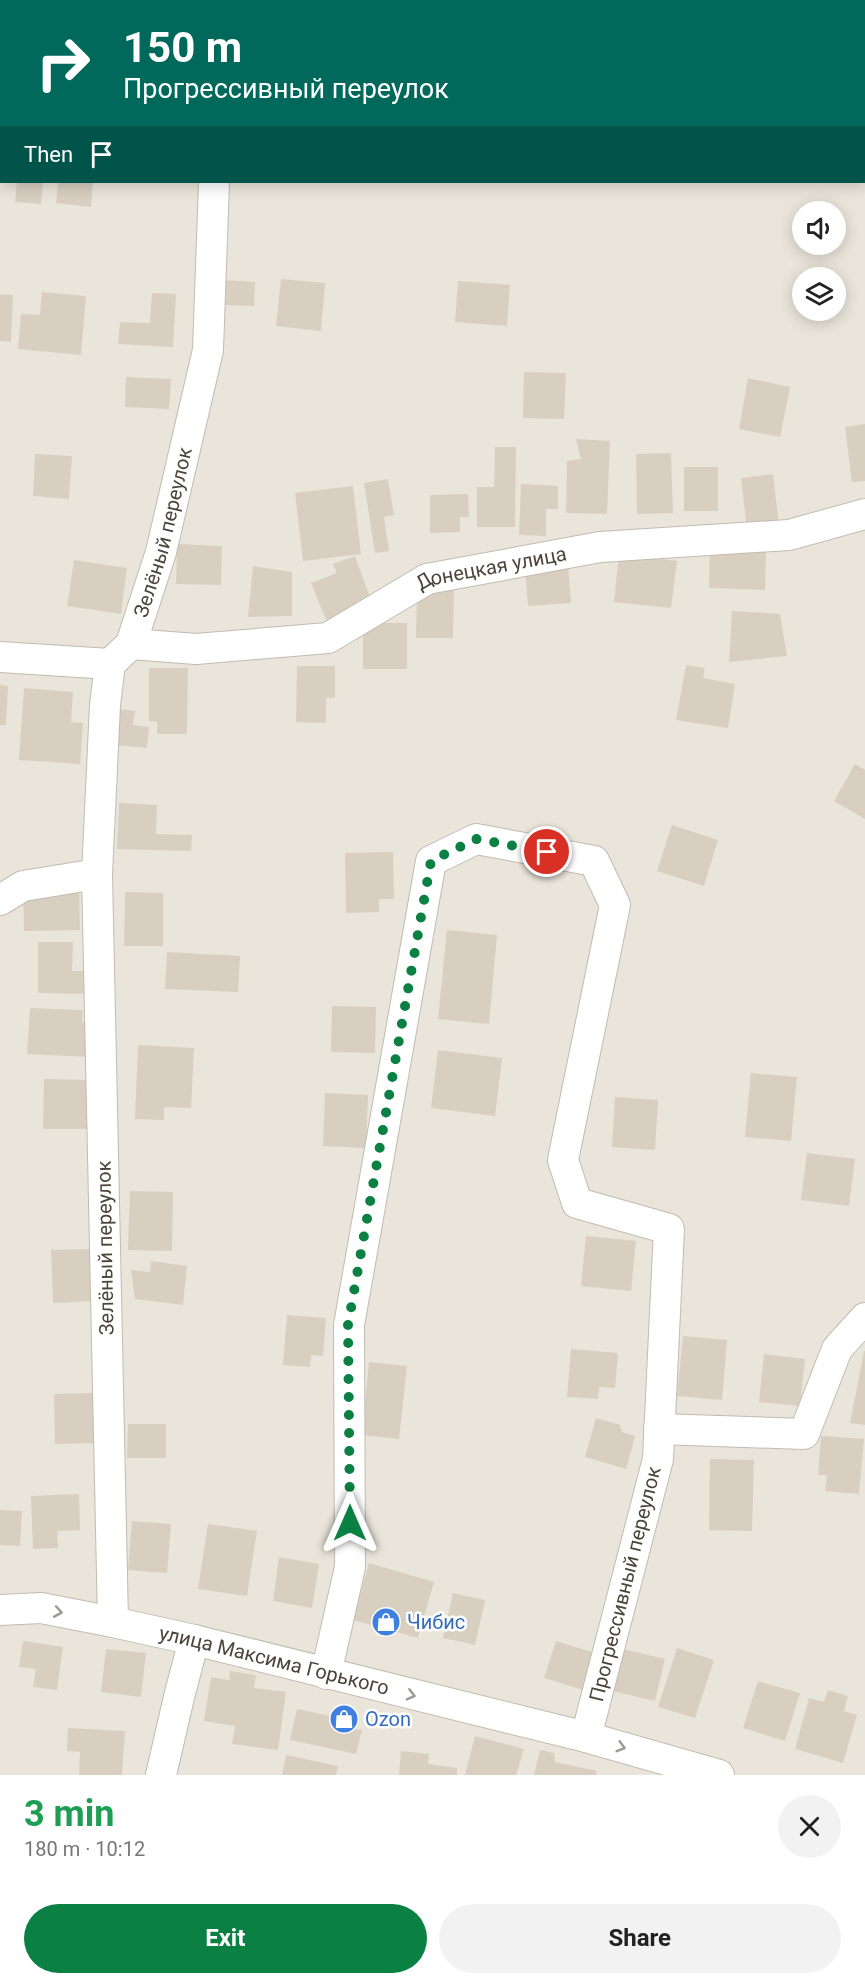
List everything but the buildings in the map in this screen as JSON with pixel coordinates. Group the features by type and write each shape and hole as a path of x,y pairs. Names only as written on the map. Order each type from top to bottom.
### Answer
{"street":[{"name":"Зелёный переулок","path":"113,1622 97,874 105,705 121,654 161,552 208,350 214,183"},
{"name":"Донецкая улица","path":"0,657 121,654 328,638 427,579 600,548 789,535 865,514"},
{"name":"Прогрессивный переулок","path":"326,1674 350,1567 348,1325 431,861 476,839 594,861 615,905 563,1160 577,1203 669,1229 658,1459 586,1737"},
{"path":"0,900 23,886 97,874"},
{"path":"659,1429 804,1434 837,1349 865,1318"},
{"name":"улица Максима Горького","path":"0,1610 41,1608 194,1640 586,1737 719,1775"},
{"path":"161,1775 178,1697 194,1640"}],"shaded area":[{"path":"0,183 865,183 865,1775 0,1775"}],"place":[{"name":"Чибис","path":"386,1622"},
{"name":"Ozon","path":"344,1719"}],"route":[{"path":"350,1523 348,1325 431,861 476,839 547,852"}]}
